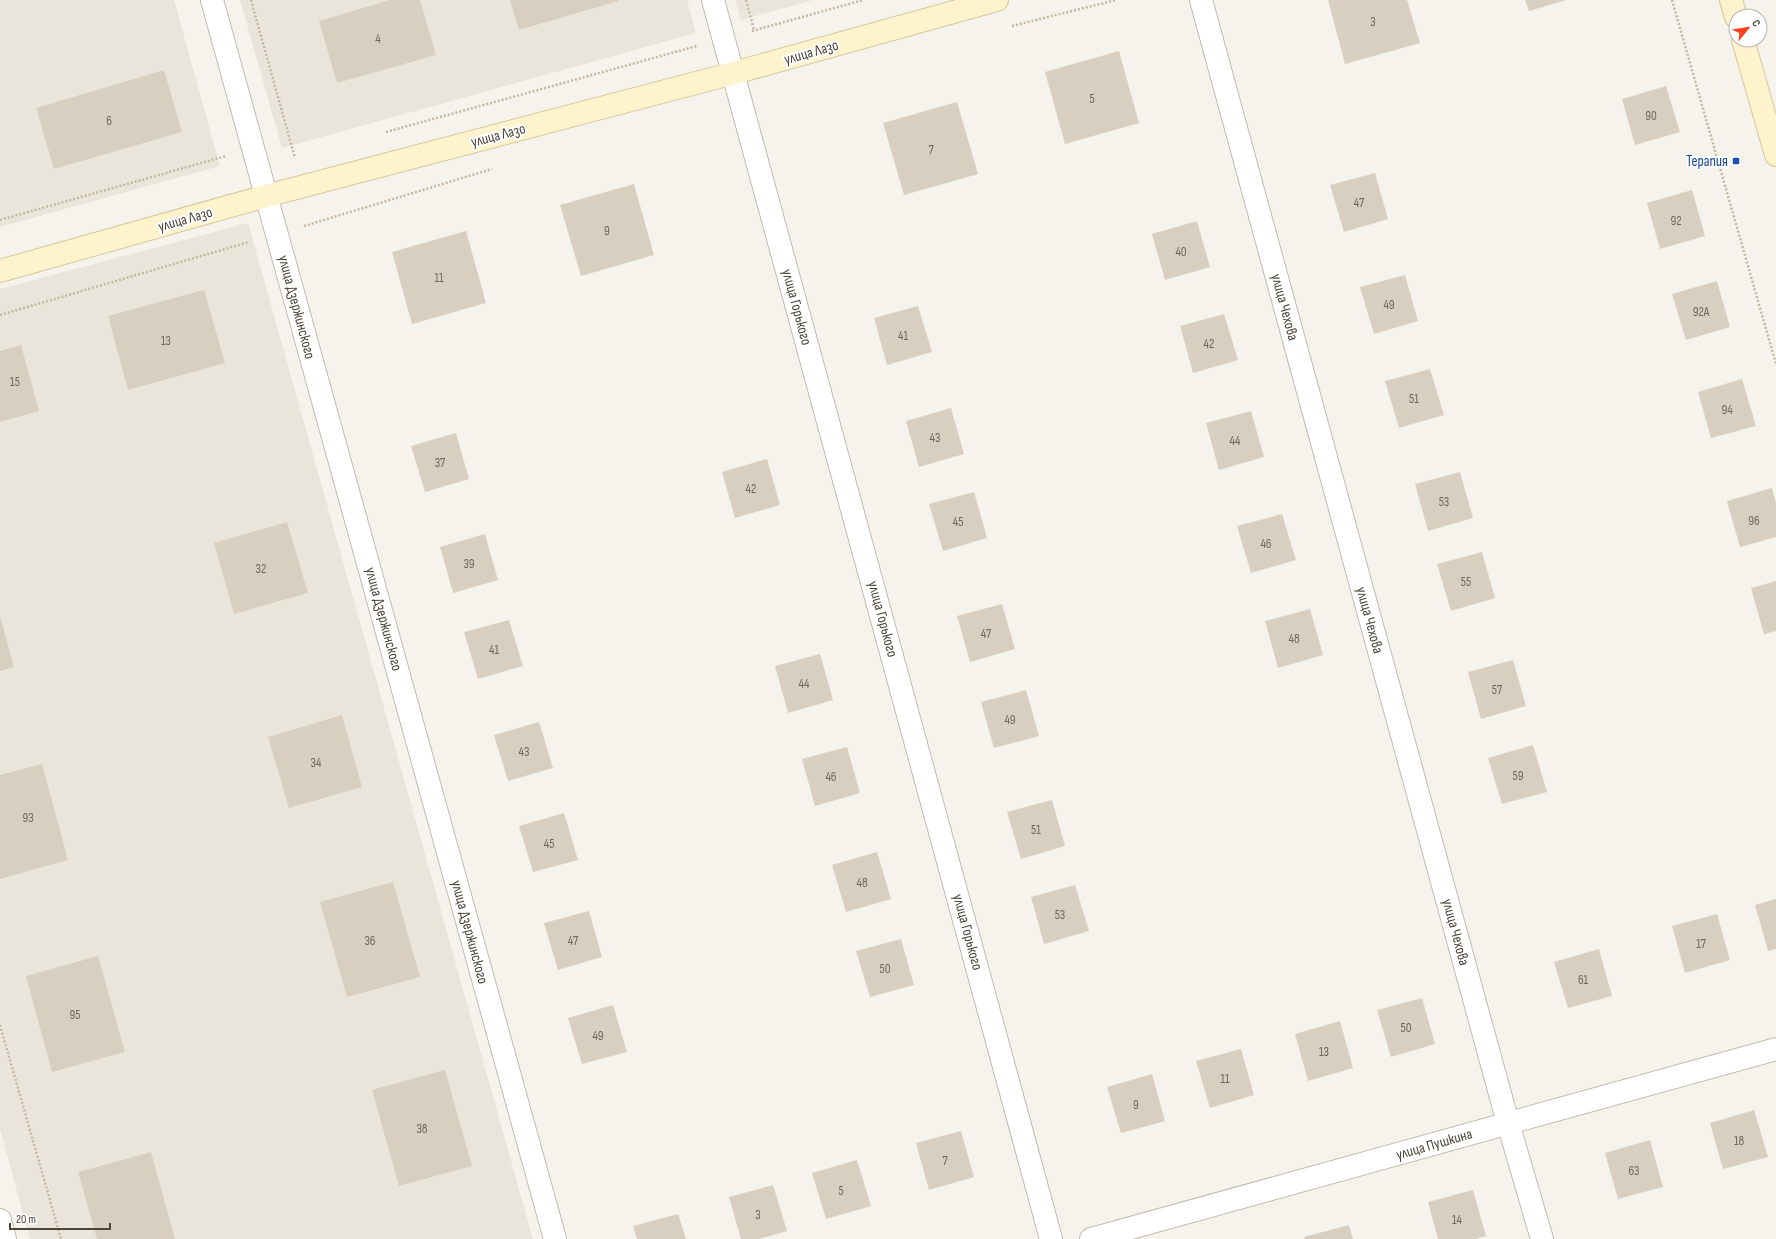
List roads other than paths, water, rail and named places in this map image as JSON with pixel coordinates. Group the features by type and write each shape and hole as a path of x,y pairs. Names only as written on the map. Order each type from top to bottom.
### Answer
{"street":[{"name":"улица Дзержинского","path":"212,0 555,1239"},
{"name":"улица Горького","path":"713,0 1052,1239"},
{"name":"улица Лазо","path":"0,271 266,196 734,74 997,0"},
{"name":"улица Чехова","path":"1201,0 1508,1123 1542,1239"},
{"path":"1745,48 1776,155"},
{"name":"улица Пушкина","path":"1091,1239 1776,1049"},
{"path":"0,1220 5,1239"}],"place":[{"name":"Терапия","path":"1736,161"}]}
